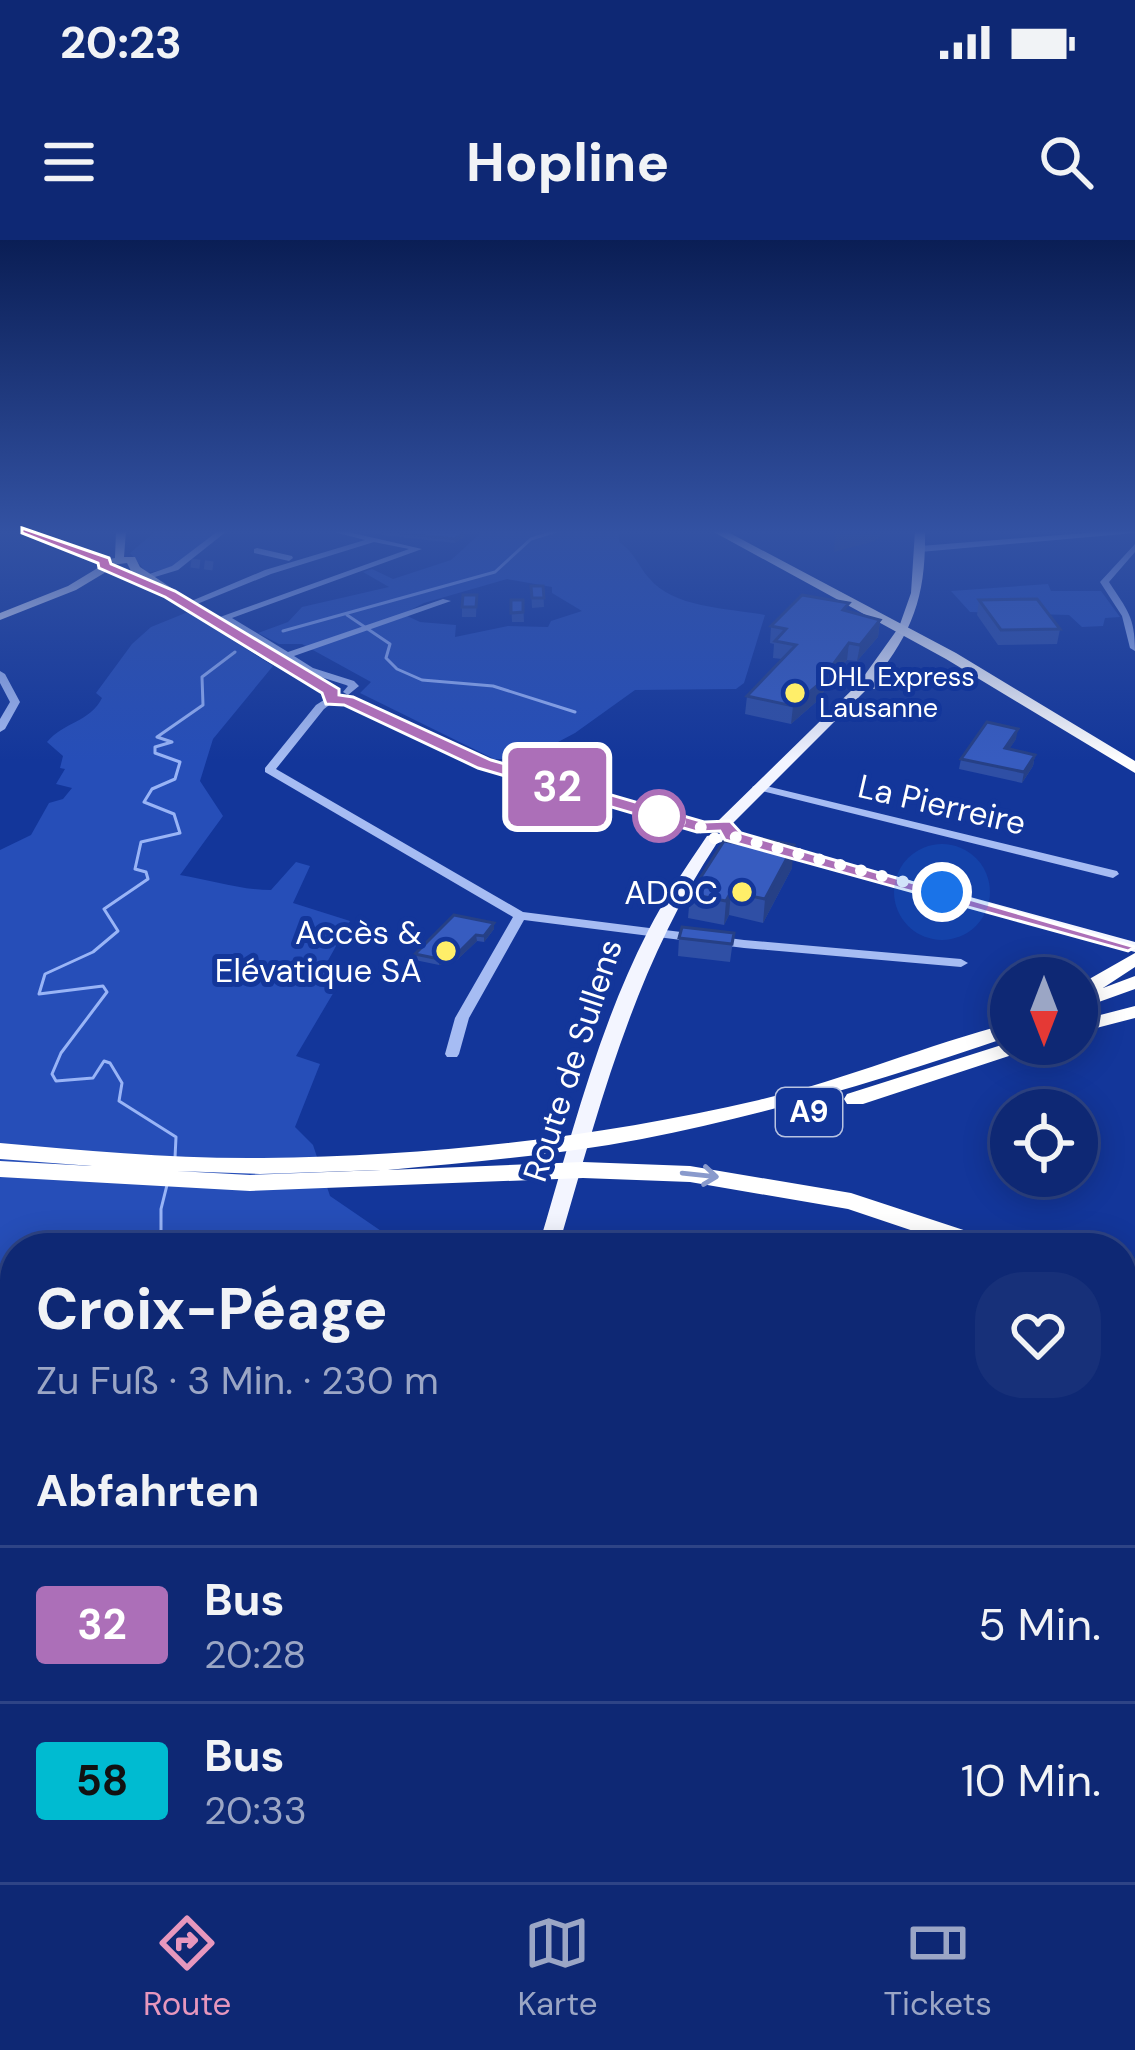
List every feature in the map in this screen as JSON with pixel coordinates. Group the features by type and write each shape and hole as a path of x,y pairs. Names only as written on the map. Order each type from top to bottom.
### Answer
{"highway":[{"path":"863,608 1135,768"},
{"path":"882,608 1135,755"},
{"path":"1058,720 1135,782"},
{"path":"1098,985 1135,959"},
{"path":"1098,993 1135,982"},
{"path":"1098,1022 1135,1012"},
{"name":"A9","path":"0,1168 146,1180 310,1174 440,1159 576,1158 808,1097 990,1036"},
{"name":"A9","path":"0,1151 310,1174 442,1177 576,1158 803,1114 990,1055"},
{"path":"576,1158 784,1186 885,1210 949,1233"}],"main road":[{"path":"196,608 340,696 506,772 1135,947"},
{"name":"Route de Sullens","path":"553,1233 623,1006 653,932 718,832 865,683 900,638 914,608"}],"street":[{"path":"206,608 313,672 353,686 320,706 268,770 520,916 961,963"},
{"path":"225,616 249,608"},
{"path":"286,656 428,608"},
{"path":"1121,608 1135,648"},
{"path":"410,614 424,614"},
{"path":"0,674 14,705"},
{"path":"0,708 14,705"},
{"path":"0,729 14,705"},
{"name":"La Pierreire","path":"758,787 1113,874"},
{"path":"452,1054 465,1012 520,916"}],"shaded area":[{"path":"301,608 415,608 403,614 420,622 456,625 455,637 508,626 548,627 551,621 582,611 576,608 719,608 765,615 744,683 736,689 635,690 575,733 526,759 494,759 360,693 371,682 302,644 279,644 258,633 288,622"},
{"path":"966,608 1113,608 1120,617 1105,618 1103,626 1082,627 1069,615 970,612"},
{"path":"188,612 273,666 213,739 200,781 223,816 180,875 271,890 296,862 310,866 293,903 350,921 326,964 335,974 355,977 338,985 296,1056 320,1064 295,1127 313,1145 330,1196 384,1233 0,1233 0,850 31,835 49,803 63,799 72,788 56,784 65,769 60,768 63,756 47,742 97,706 102,698 96,693 132,644 151,627"}],"building":[{"path":"789,608 845,608 880,620 860,645 849,643 818,685 793,706 747,696 796,645 775,641 786,629 771,626"},
{"path":"985,608 1044,608 1060,629 1001,630"},
{"path":"987,722 1018,729 1005,748 1035,755 1024,772 961,759"},
{"path":"763,839 794,845 765,899 731,892 726,901 690,894 724,841 759,847"},
{"name":"Accès & Elévatique SA","path":"454,915 494,923 457,954 439,959 415,954"},
{"path":"682,927 734,933 732,944 679,938"}],"waterway":[{"path":"283,631 367,608"},
{"path":"347,615 390,644 386,658 397,669 422,680 493,686 575,712"},
{"path":"175,1158 176,1137 119,1101 122,1083 110,1063 104,1061 93,1078 56,1081 52,1074 61,1053 107,992 103,986 39,994 45,974 93,952 118,931 104,909 148,879 146,872 135,869 141,842 180,833 174,814 144,802 152,789 175,779 180,762 155,753 155,747 172,742 157,737 203,705 202,677 235,652"},
{"path":"161,1233 167,1185"}],"bus line":[{"name":"32","path":"190,608 333,692 328,695 331,700 347,700 484,764 704,828 723,825 732,830 731,836 1135,947"}],"place":[{"name":"DHL Express Lausanne","path":"795,693"},
{"name":"ADOC","path":"742,892"},
{"name":"Accès & Elévatique SA","path":"446,951"}],"route":[{"path":"659,816 704,828 704,835 712,839 731,836 942,892"}]}
